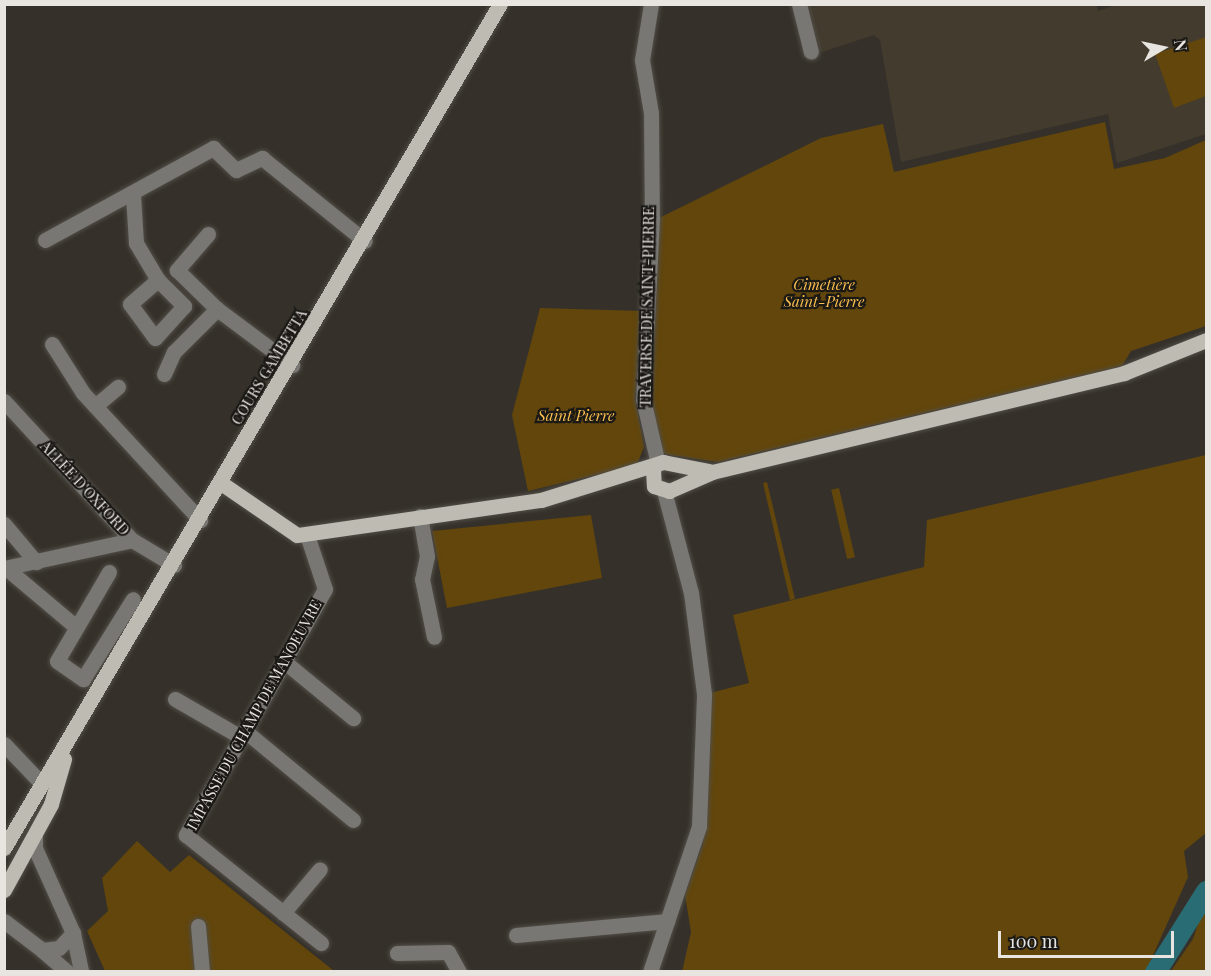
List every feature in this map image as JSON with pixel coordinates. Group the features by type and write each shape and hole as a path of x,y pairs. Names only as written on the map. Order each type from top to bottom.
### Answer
{"main road":[{"name":"COURS GAMBETTA","path":"4,848 67,747 365,241 500,4"},
{"path":"671,492 712,472 1124,373 1206,340"},
{"path":"671,492 676,466"},
{"path":"221,483 289,532 307,535 420,516 502,508 676,466 712,472"},
{"path":"654,471 671,492"},
{"name":"COURS GAMBETTA","path":"4,890 35,836 55,794 67,747"},
{"path":"42,784 51,784 55,794"}],"street":[{"name":"TRAVERSE DE SAINT-PIERRE","path":"651,4 642,60 651,108 652,218 643,399 654,471"},
{"path":"799,4 811,52"},
{"path":"45,240 133,195 213,148 236,171 262,158 365,241"},
{"path":"133,195 136,243 158,280"},
{"path":"208,234 177,270 218,309 292,365"},
{"path":"164,374 174,352 218,309"},
{"path":"52,344 96,406 200,520"},
{"path":"96,406 118,387"},
{"name":"ALLÉE D'OXFORD","path":"4,401 132,540 174,565"},
{"path":"650,972 699,825 704,694 693,602 671,492"},
{"path":"420,516 427,556 422,579 434,637"},
{"path":"4,524 36,562"},
{"name":"IMPASSE DU CHAMP DE MANOEUVRE","path":"307,535 325,589 286,663 186,835 321,943"},
{"path":"5,568 132,540"},
{"path":"5,568 76,627"},
{"path":"109,572 57,661 83,678 133,599"},
{"path":"286,663 353,718"},
{"path":"175,699 243,734 353,820"},
{"path":"4,744 42,784"},
{"path":"35,836 35,848 73,933 81,972"},
{"path":"283,913 320,869"},
{"path":"4,921 67,972"},
{"path":"516,935 667,921"},
{"path":"198,926 202,972"},
{"path":"42,950 59,948 73,933"},
{"path":"397,953 448,952 459,972"}],"shaded area":[{"path":"1096,4 1098,11 1116,5 1206,5 1206,134 1117,163 1108,114 901,162 880,40 874,35 822,52 813,47 803,5"}],"green space":[{"path":"1206,37 1206,96 1174,108 1155,54"},
{"name":"Cimetière Saint-Pierre","path":"1105,122 1114,169 1165,158 1206,140 1206,326 1131,351 1122,366 718,462 657,453 646,407 655,220 821,138 883,124 894,172"},
{"name":"Saint Pierre","path":"540,308 642,311 635,398 644,447 638,462 629,467 528,491 512,415"},
{"path":"1206,455 1206,833 1184,851 1188,877 1146,971 682,972 691,932 685,895 703,844 710,693 749,683 733,615 924,567 927,520"},
{"path":"767,482 795,599 790,600 763,483"},
{"path":"839,488 855,557 847,559 831,490"},
{"path":"591,515 602,578 447,608 432,531"},
{"path":"137,841 170,872 189,855 334,971 105,971 87,931 108,911 102,878"},
{"path":"1206,901 1206,971 1171,971 1193,939"}],"waterway":[{"path":"1155,972 1206,891"}]}
